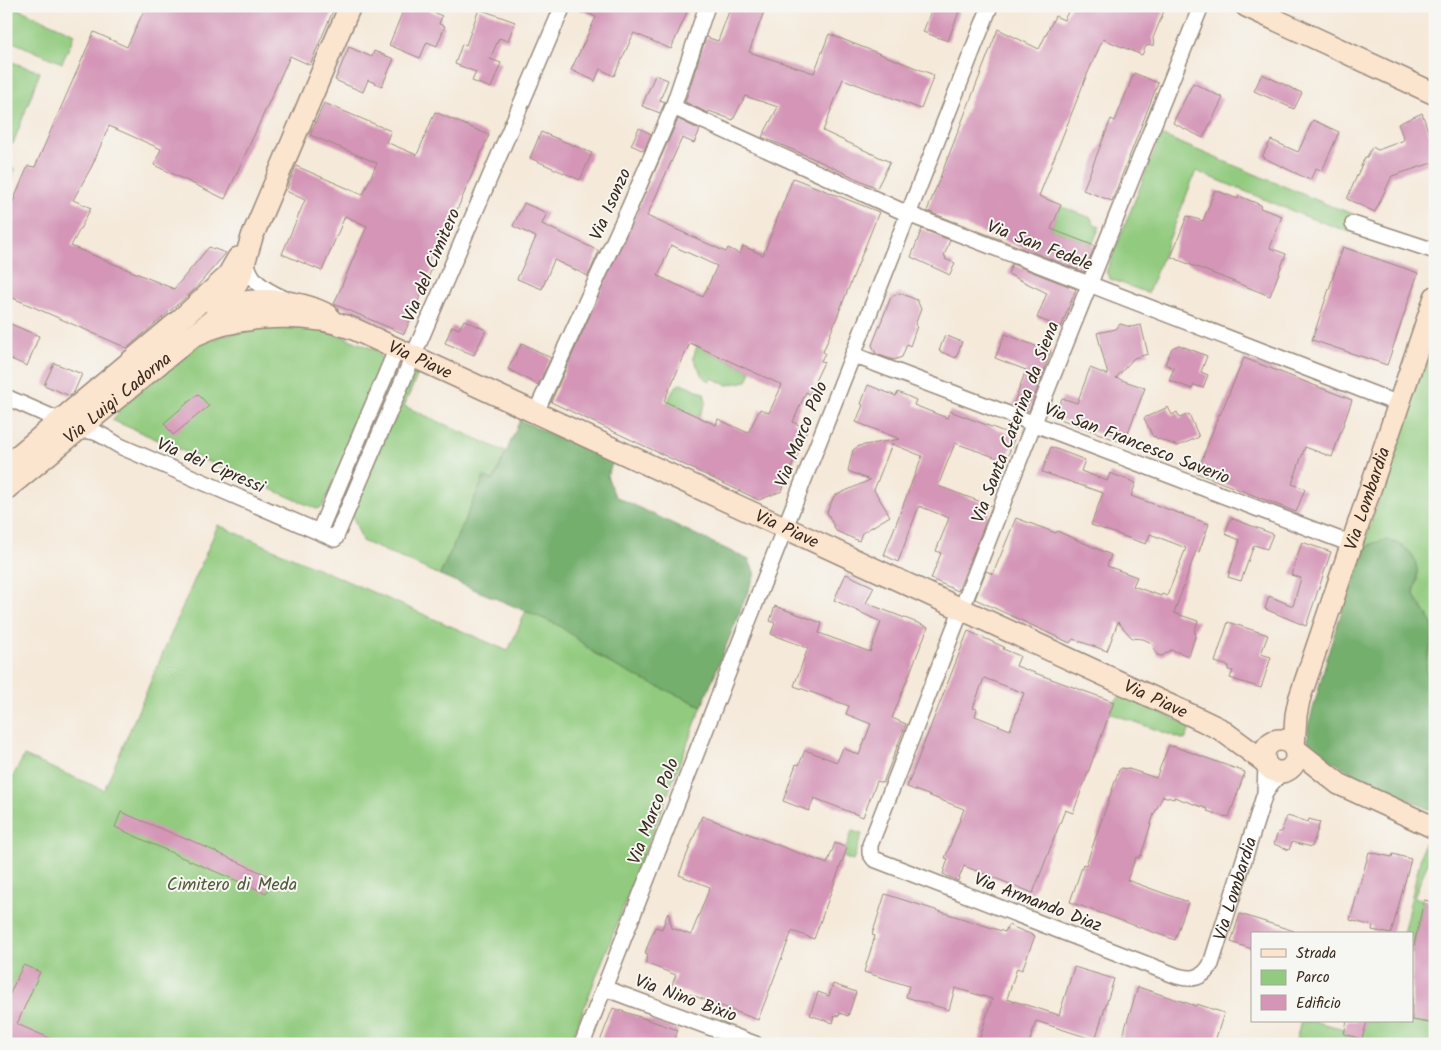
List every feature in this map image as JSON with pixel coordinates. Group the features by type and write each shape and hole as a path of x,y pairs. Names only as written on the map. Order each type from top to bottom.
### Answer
{"street":[{"name":"Via Luigi Cadorna","path":"6,489 67,428 92,394 187,328 226,305 240,278 250,245 350,6"},
{"name":"Via del Cimitero","path":"319,532 405,351 563,6"},
{"name":"Via Isonzo","path":"536,412 673,107 707,6"},
{"name":"Via Marco Polo","path":"582,1044 990,6"},
{"name":"Via Santa Caterina da Siena","path":"870,853 870,845 1033,424 1201,6"},
{"path":"1246,6 1435,94"},
{"name":"Via San Fedele","path":"673,107 908,214 1399,404"},
{"path":"1353,224 1435,251"},
{"name":"Via Luigi Cadorna","path":"187,328 250,245"},
{"name":"Via Piave","path":"250,245 248,268 258,284 267,291 317,310 354,329 1220,729 1275,768 1339,784"},
{"name":"Via Lombardia","path":"1284,745 1296,715 1351,544 1435,297"},
{"name":"Via Piave","path":"226,305 250,301 294,302"},
{"name":"Via Piave","path":"187,328 205,331 237,322 268,318 290,318 328,322 354,329"},
{"name":"Via del Cimitero","path":"335,539 405,351"},
{"name":"Via San Francesco Saverio","path":"853,355 1351,544"},
{"name":"Via dei Cipressi","path":"6,397 67,428 93,432 122,447 335,539"},
{"name":"Via Luigi Cadorna","path":"6,466 67,428"},
{"name":"Via Piave","path":"1220,729 1284,745 1339,784 1435,828"},
{"path":"1284,745 1296,757 1295,762 1293,767 1275,768 1264,754 1266,749 1284,745"},
{"name":"Via Lombardia","path":"1197,978 1203,975 1211,964 1275,768"},
{"name":"Via Armando Diaz","path":"870,853 874,859 1177,976 1197,978"},
{"name":"Via Nino Bixio","path":"604,988 756,1044"}],"green space":[{"path":"6,6 12,6 75,34 62,63 6,39"},
{"path":"6,60 40,72 13,144 6,141"},
{"path":"1161,135 1356,215 1350,232 1307,217 1196,171 1148,293 1110,279 1106,272"},
{"path":"6,166 15,169 6,192"},
{"path":"1060,206 1091,218 1094,224 1100,226 1092,245 1051,229"},
{"path":"254,326 311,327 344,337 376,350 384,362 323,506 317,509 112,420 119,414 115,410 198,344"},
{"path":"1435,330 1435,684 1426,673 1426,662 1433,645 1433,639 1423,609 1415,597 1417,570 1413,557 1410,552 1400,545 1380,542 1370,545 1360,556"},
{"path":"697,346 751,371 747,381 727,385 712,378 710,381 704,378 693,358"},
{"path":"418,374 404,406 506,452 493,480 484,477 440,575 362,541 352,514 409,377"},
{"path":"681,383 704,393 706,402 699,417 667,403 674,388"},
{"path":"520,420 613,462 607,476 615,496 749,560 755,574 702,706 608,662 556,624 440,575 484,477 494,480"},
{"name":"Cimitero di Meda","path":"218,525 508,651 526,611 571,632 591,651 609,663 702,706 570,1044 6,1044 6,789 24,756 104,790"},
{"path":"1387,540 1405,548 1416,563 1415,597 1432,624 1433,637 1426,666 1429,678 1435,684 1435,812 1321,756 1314,752 1308,741 1308,727 1330,647 1360,556 1371,545"},
{"path":"1122,694 1191,727 1185,740 1110,713 1114,702"},
{"path":"852,831 862,834 853,861 843,857"},
{"path":"1424,843 1435,848 1435,851 1433,850 1414,897 1424,900 1414,945 1414,932 1403,932"},
{"path":"1414,1020 1435,1024 1435,1044 1295,1044 1301,1022 1316,1022 1345,1029 1344,1034 1361,1040 1367,1022 1414,1022"}],"building":[{"path":"146,6 335,6 310,65 290,56 225,199 154,165 161,149 109,126 92,166 73,200 91,208 71,246 174,289 209,247 226,253 193,291 127,348 6,295 6,218 28,166 35,167 94,32 127,47"},
{"path":"405,6 420,6 442,16 439,24 445,26 437,46 427,42 420,58 389,45"},
{"path":"572,6 673,6 687,12 671,49 634,33 614,76 600,69 595,81 571,70 596,17"},
{"path":"731,6 766,6 749,52 814,73 829,34 934,75 921,109 843,79 823,131 890,162 877,188 762,137 778,107 745,96 733,120 709,111 708,113 685,102 706,37 718,41"},
{"path":"933,6 961,6 948,41 923,32"},
{"path":"1071,6 1166,6 1153,38 1154,45 1146,46 1142,55 1103,39 1039,196 1061,205 1051,229 1095,246 1084,272 927,211 998,29 1039,49 1055,16 1064,20"},
{"path":"479,9 515,22 508,41 499,38 490,59 501,63 491,88 472,81 476,72 455,64 462,44 466,45"},
{"path":"349,47 372,57 374,51 394,59 382,86 368,80 363,92 335,80"},
{"path":"1134,73 1158,83 1112,201 1083,190 1111,119 1115,121"},
{"path":"1262,74 1302,93 1294,109 1254,91"},
{"path":"655,75 668,80 660,100 665,102 660,113 642,106"},
{"path":"1193,83 1223,98 1203,138 1173,123"},
{"path":"324,103 391,131 386,142 417,155 435,112 489,135 404,334 334,304 367,226 345,216 322,271 282,254 305,200 286,191 296,166 363,195 377,163 310,135"},
{"path":"1422,113 1429,133 1435,131 1435,162 1392,176 1375,212 1347,199 1365,157 1367,157 1372,147 1378,150 1402,141 1404,139 1398,124"},
{"path":"678,119 700,130 694,143 682,138 647,216 726,252 728,248 740,254 743,246 763,255 793,178 879,212 823,352 825,353 821,361 824,362 809,394 806,392 793,422 807,429 782,491 759,500 551,402","holes":["671,245 717,266 703,297 658,276","690,343 782,385 769,413 760,409 748,433 718,419 716,425 664,401"]},
{"path":"1313,120 1339,132 1322,171 1316,168 1310,180 1262,157 1271,140 1298,152"},
{"path":"639,128 651,134 644,151 631,145"},
{"path":"541,132 592,153 580,180 530,158"},
{"path":"1215,190 1238,199 1239,196 1261,205 1260,208 1282,216 1270,248 1286,254 1270,296 1171,257 1187,216 1203,221"},
{"path":"524,203 547,213 542,224 599,251 588,276 554,260 542,289 517,279 536,237 513,226"},
{"path":"922,229 950,240 944,256 946,257 945,259 955,263 950,275 911,257"},
{"path":"1343,247 1418,273 1387,365 1312,340"},
{"path":"1012,264 1076,289 1061,327 1037,318 1047,293 1008,274"},
{"path":"900,293 917,300 921,309 910,346 907,344 902,357 894,360 876,354 872,345 891,297"},
{"path":"464,320 486,330 474,355 445,343 452,326 459,329"},
{"path":"6,322 39,336 27,366 6,357"},
{"path":"1120,324 1131,327 1141,325 1148,354 1134,358 1116,378 1145,388 1124,443 1055,417 1062,398 1077,403 1090,368 1108,375 1097,333 1116,329"},
{"path":"1005,334 1051,352 1029,411 1013,405 1026,370 995,358"},
{"path":"945,335 962,342 956,358 939,351"},
{"path":"522,343 551,358 538,385 508,369"},
{"path":"1179,345 1207,356 1201,372 1208,375 1203,388 1194,385 1192,389 1169,380 1174,368 1165,364 1172,348"},
{"path":"1244,358 1352,400 1332,457 1305,447 1292,484 1305,489 1296,512 1197,473 1219,414"},
{"path":"54,363 82,374 74,392 70,396 44,385"},
{"path":"868,385 896,396 898,392 916,400 914,405 947,418 950,411 1015,436 1006,461 955,443 938,486 992,506 958,591 931,579 941,553 936,551 949,518 919,506 898,562 884,555 922,456 892,444 874,490 890,516 862,533 859,541 836,531 827,512 834,496 870,480 848,471 853,450 859,446 900,439 856,422"},
{"path":"198,394 209,406 173,435 164,423"},
{"path":"1168,407 1172,415 1177,412 1180,418 1189,414 1199,437 1178,446 1155,436 1153,437 1144,418"},
{"path":"1051,447 1085,460 1081,471 1107,481 1110,473 1136,483 1131,496 1209,524 1199,552 1196,551 1174,613 1198,621 1189,656 1171,650 1162,656 1157,655 1152,643 1143,639 1132,638 1118,622 1107,651 1073,639 1070,643 975,599 986,571 993,574 1016,518 1056,533 1057,531 1111,555 1107,566 1137,577 1133,586 1161,596 1162,594 1167,596 1186,548 1150,534 1146,544 1091,525 1103,493 1042,472"},
{"path":"1231,518 1273,534 1267,549 1254,545 1241,581 1228,577 1240,540 1225,534"},
{"path":"1302,542 1331,552 1306,626 1265,609 1269,596 1293,606 1301,578 1291,575"},
{"path":"846,574 874,587 866,603 928,627 892,718 906,724 883,783 877,781 863,817 814,798 809,811 783,801 796,764 799,765 805,750 837,762 843,748 859,755 871,724 846,714 849,706 794,686 808,648 771,634 775,623 770,621 775,606 822,623 819,633 870,652 881,622 834,600"},
{"path":"1228,622 1268,635 1261,654 1271,657 1261,688 1230,678 1233,671 1228,670 1229,666 1215,662"},
{"path":"968,631 1020,656 1016,666 1114,702 1073,813 1065,810 1033,893 964,866 958,881 943,874 948,859 945,858 964,809 907,787","holes":["984,678 1024,693 1010,730 975,716 977,709 973,708"]},
{"path":"1169,745 1245,772 1229,817 1207,811 1208,809 1174,797 1174,799 1163,796 1154,814 1141,856 1139,858 1136,857 1127,880 1188,902 1175,940 1070,902 1083,864 1086,865 1119,770 1126,768 1156,778"},
{"path":"121,812 188,839 273,878 266,893 115,827"},
{"path":"702,816 827,864 835,843 847,848 814,939 792,931 758,1020 671,987 676,975 645,963 648,954 645,953 655,927 662,929 668,912 672,928 691,935 710,887 679,875"},
{"path":"1287,816 1308,822 1309,819 1320,822 1312,847 1292,842 1289,850 1274,844"},
{"path":"1369,852 1392,857 1393,854 1411,859 1392,932 1372,930 1373,926 1350,920"},
{"path":"885,894 1005,932 1008,925 1035,936 1022,970 1017,968 1007,999 1059,1015 1074,967 1114,979 1095,1040 1036,1021 1029,1044 978,1044 992,999 955,988 949,1010 906,997 909,986 864,972 875,936 872,935"},
{"path":"1424,900 1435,902 1435,1024 1414,1020 1414,945"},
{"path":"1240,914 1294,931 1251,932 1251,949 1231,942"},
{"path":"23,965 40,972 17,1024 63,1044 17,1044 10,1041 9,1044 6,1044 6,1002"},
{"path":"833,984 856,992 848,1016 840,1013 839,1016 835,1015 833,1023 810,1015 818,992 829,996"},
{"path":"1138,987 1224,1013 1214,1044 1120,1044"},
{"path":"613,1008 678,1030 673,1044 599,1044"},
{"path":"1347,1022 1367,1022 1362,1039 1344,1034"}]}
